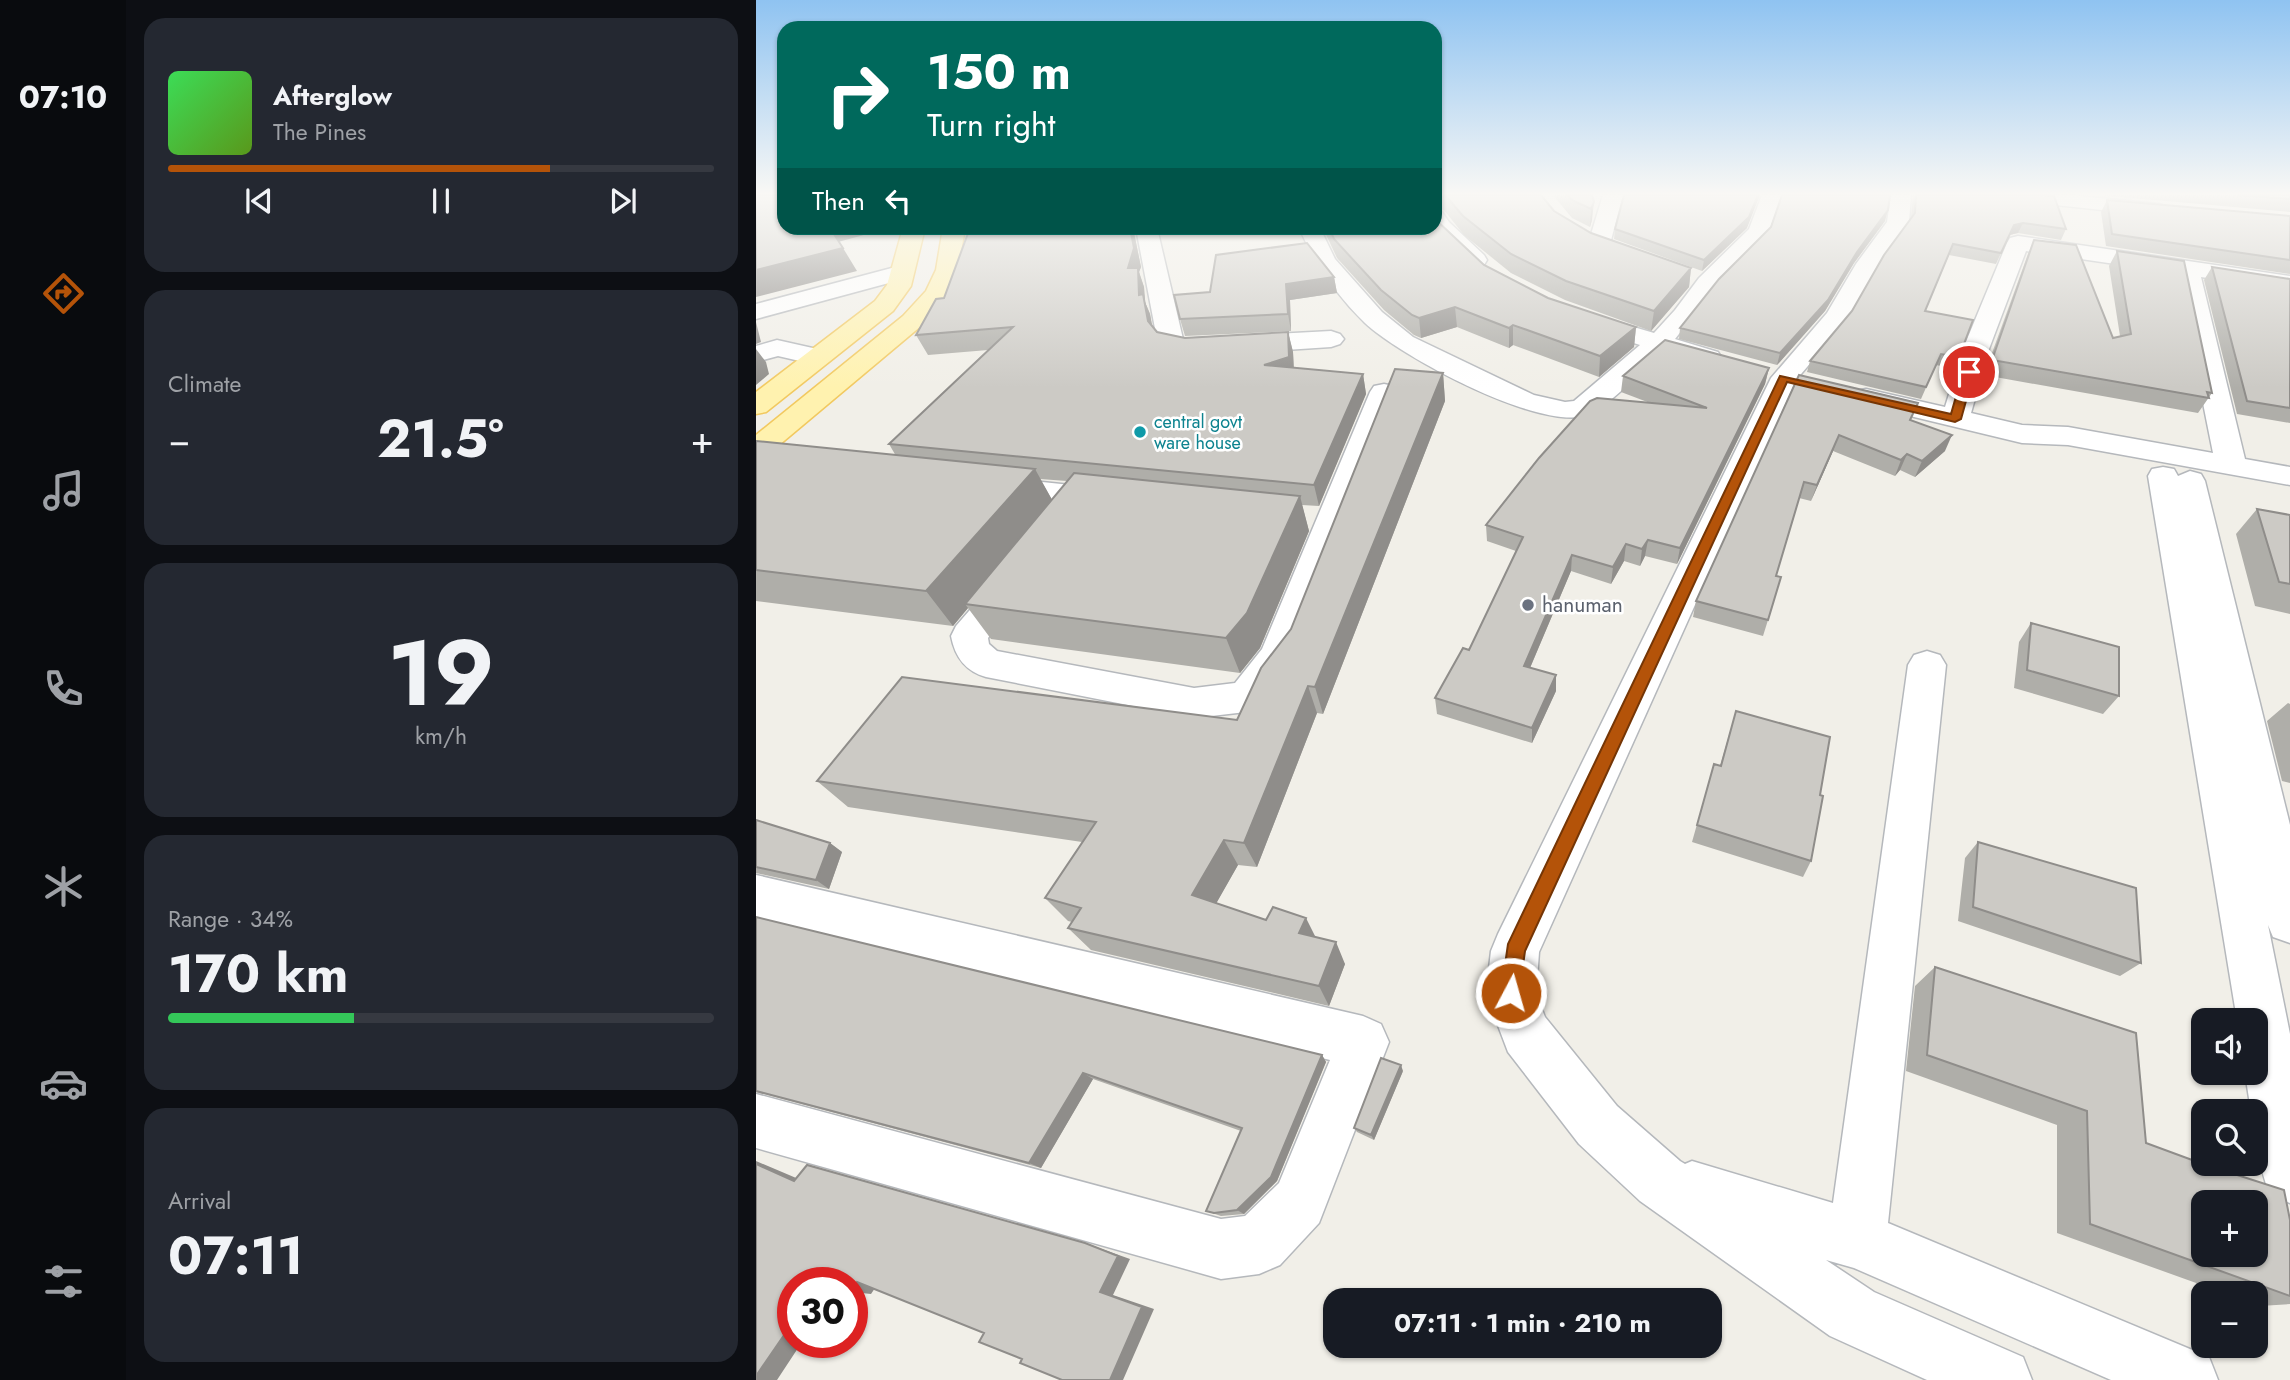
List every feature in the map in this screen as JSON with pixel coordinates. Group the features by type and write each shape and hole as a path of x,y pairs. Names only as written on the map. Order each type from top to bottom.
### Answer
{"main road":[{"path":"756,406 884,306 899,286 906,259"},
{"path":"756,450 912,321 937,295 949,259"}],"street":[{"path":"1153,259 1170,339 1174,345 1191,348 1332,339"},
{"path":"1324,259 1373,317 1404,342 1526,402 1565,410 1582,408 1657,344 1730,259"},
{"path":"1476,259 1494,277"},
{"path":"1870,259 1837,316 1784,378 1515,951 1511,993 1526,1034 1598,1125 1660,1181 1852,1314 2000,1380"},
{"path":"1955,419 1976,349 2012,259"},
{"path":"2129,259 2290,283"},
{"path":"2187,268 2231,465"},
{"path":"756,312 903,272"},
{"path":"1683,274 1707,283"},
{"path":"1557,310 1657,344 1733,364"},
{"path":"756,354 777,348 817,357"},
{"path":"1836,390 2022,434 2068,436 2290,476"},
{"path":"1030,561 969,636 972,650 986,663 1194,702 1246,697 1278,656 1318,519 1384,392"},
{"path":"2022,434 2067,455 2290,502"},
{"path":"2177,479 2290,921"},
{"path":"2177,479 2290,1175"},
{"path":"960,483 1138,502"},
{"path":"1056,528 1083,496"},
{"path":"1857,1240 1927,665"},
{"path":"756,897 1363,1042 1299,1203 1259,1244 1221,1249 756,1121"},
{"path":"1660,1181 1857,1240 2186,1380"}],"building":[{"path":"756,259 798,259 756,270"},
{"path":"958,259 1131,259 1128,268 1138,268 1139,295 1143,294 1148,321 1157,332 1185,338 1288,332 1289,357 1264,365 1363,374 1314,485 889,444 1013,327 916,335 936,299 944,298"},
{"path":"1215,259 1320,259 1334,277 1286,284 1288,314 1180,319 1174,295 1210,292"},
{"path":"1353,259 1478,259 1548,298 1636,327 1600,356 1513,325 1509,328 1455,307 1419,318 1381,290"},
{"path":"1522,259 1666,259 1691,268 1654,311 1566,281"},
{"path":"1739,259 1853,259 1828,300 1780,353 1680,328 1719,279"},
{"path":"1881,259 1947,259 1925,311 1973,320 1959,357 1941,354 1926,387 1810,361 1852,311"},
{"path":"2027,259 2082,259 2113,338 2131,334 2118,259 2184,261 2212,393 2207,392 2209,398 1992,360"},
{"path":"2212,267 2290,279 2290,408 2247,401"},
{"path":"1665,340 1769,368 1680,548 1648,540 1642,549 1626,544 1613,567 1572,555 1524,666 1556,675 1532,728 1435,698 1463,648 1469,650 1523,537 1486,525 1539,458 1590,401 1597,398 1707,408 1623,376"},
{"path":"1395,369 1443,373 1315,687 1308,686 1244,843 1224,840 1192,895 1266,920 1273,907 1306,918 1299,933 1336,942 1319,986 1068,928 1081,908 1045,898 1096,822 817,781 902,677 1237,720 1261,668 1291,629"},
{"path":"1799,375 1918,403 1910,420 1952,435 1922,461 1907,454 1901,460 1839,435 1817,485 1804,482 1776,576 1781,577 1768,620 1696,601"},
{"path":"756,441 1035,469 926,591 756,570"},
{"path":"1074,473 1300,496 1247,613 1226,638 965,604"},
{"path":"2257,509 2290,515 2290,584 2279,582"},
{"path":"2031,623 2119,647 2119,696 2027,670"},
{"path":"1736,711 1830,737 1811,861 1697,825 1714,764 1721,766"},
{"path":"756,820 830,843 816,880 756,867"},
{"path":"1978,842 2136,888 2141,963 1973,907"},
{"path":"756,917 1322,1055 1271,1177 1237,1210 1214,1213 1206,1211 1242,1128 1083,1073 1029,1163 756,1091"},
{"path":"1935,967 2136,1033 2146,1143 2191,1160 2191,1176 2240,1176 2284,1190 2290,1220 2290,1296 2268,1288 2268,1281 2248,1281 2209,1267 2268,1267 2268,1190 2191,1190 2191,1260 2090,1224 2087,1111 1927,1055"},
{"path":"1381,1058 1401,1065 1371,1135 1354,1128"},
{"path":"756,1164 794,1181 807,1165 1085,1243 1118,1256 1100,1292 1142,1307 1110,1380 1062,1380 1020,1363 1022,1359 979,1342 984,1333 868,1286 868,1267 777,1267 777,1345 756,1376"}],"place":[{"name":"central govt ware house","path":"1140,432"},
{"name":"hanuman","path":"1528,605"}],"route":[{"path":"1511,993 1515,951 1784,378 1955,419 1969,372"}]}
